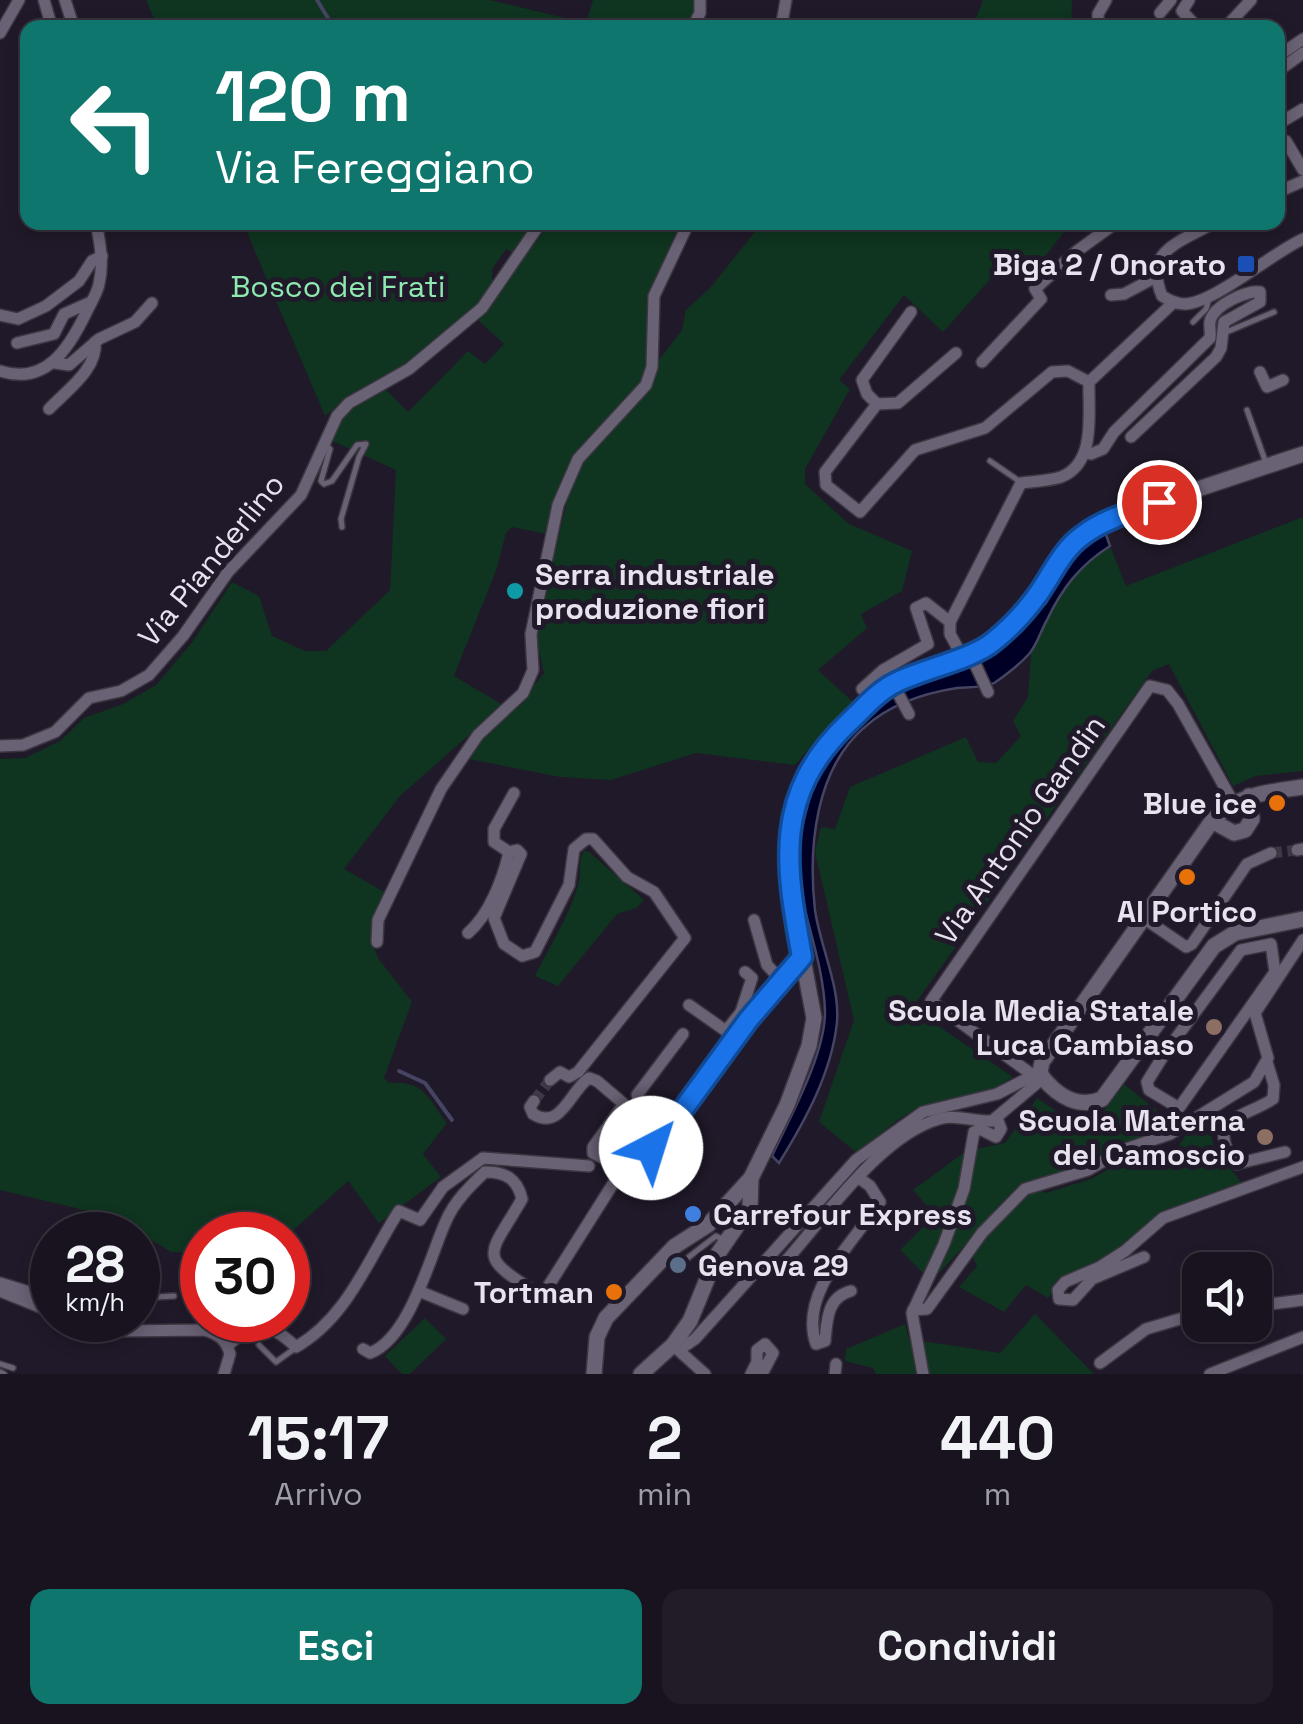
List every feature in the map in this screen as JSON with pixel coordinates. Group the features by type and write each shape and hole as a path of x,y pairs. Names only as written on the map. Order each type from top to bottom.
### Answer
{"street":[{"path":"0,33 19,0"},
{"path":"1160,13 1171,0"},
{"path":"1189,0 1182,10 1191,20"},
{"path":"1232,20 1251,0"},
{"path":"1285,141 1303,170"},
{"path":"0,371 34,373 55,363 71,343 98,288 102,256 97,230"},
{"name":"Via Pianderlino","path":"0,746 24,746 56,732 90,698 122,691 149,675 183,636 228,572 301,495 337,416 349,403 409,369 482,308 536,230"},
{"path":"377,942 378,920 441,789 478,735 522,693 533,670 531,634 558,505 578,459 646,385 652,367 654,296 684,230"},
{"path":"982,362 1040,299 1035,290 1105,230"},
{"path":"1202,230 1156,262 1154,278 1162,296 1174,302 1186,304 1210,296 1303,239"},
{"path":"0,316 18,319 46,306 79,281 92,261 102,256"},
{"path":"1111,294 1124,294 1154,278"},
{"path":"1085,452 1103,449 1114,432 1210,338 1210,321 1221,307 1253,290 1260,292 1260,302 1226,320 1216,357 1131,437"},
{"path":"17,343 54,334 64,314 91,302"},
{"path":"987,689 969,656 950,634 950,622 1021,483 1061,477 1070,472 1085,452 1089,382 1174,302"},
{"path":"55,363 69,365 95,342 136,322 152,303"},
{"path":"911,312 862,380 867,394 877,404 898,404 956,353"},
{"path":"49,409 89,367 96,352 95,342"},
{"path":"877,404 825,472 826,485 860,512 916,450 984,428 1052,372 1068,371 1089,382"},
{"path":"1260,372 1267,386 1283,380"},
{"path":"594,1374 597,1337 606,1318 674,1246 708,1225 751,1178 787,1104 809,1046 814,1018 791,895 788,836 807,776 832,738 895,687 992,644 1034,599 1082,535 1123,514 1303,454"},
{"path":"862,689 883,670 928,644 916,608 926,603 950,622"},
{"name":"Via Antonio Gandin","path":"1039,1075 931,1002 1150,686 1166,690 1178,704 1233,802"},
{"path":"895,687 906,710"},
{"path":"776,1272 859,1178 907,1133 924,1124 958,1116 987,1122 997,1118 1039,1075 1042,1062 1212,821 1233,802 1249,796 1303,787"},
{"path":"514,793 494,829 494,842 509,852 516,850 521,854 494,918 504,944 522,956 535,952 568,886 574,849 586,839 593,839 626,877 654,892 685,938 578,1072 569,1077 560,1072 550,1080"},
{"path":"1212,821 1234,833 1245,830 1252,820 1249,796"},
{"path":"468,933 479,923 506,868 509,852"},
{"path":"1142,917 1186,947 1192,944 1247,864 1271,853"},
{"path":"1039,1075 1074,1102 1089,1105 1102,1099 1214,946 1235,933 1303,919"},
{"path":"754,920 767,965 782,981"},
{"path":"1284,1152 1236,1164 1224,1134 1225,1127 1240,1114 1273,1099 1267,1050 1255,1013 1303,940"},
{"path":"1272,944 1274,972 1178,1108 1149,1090 1148,1082 1165,1053 1241,950 1272,944"},
{"path":"689,1005 726,1031 782,981 802,957"},
{"path":"534,1101 532,1114 549,1118 560,1114 583,1082 589,1078 597,1080 624,1104 593,1147 593,1153 623,1168 634,1165 668,1130 745,1015 752,978 745,972"},
{"path":"668,1130 642,1108 637,1094 683,1034"},
{"path":"913,1310 927,1309 974,1242 1025,1189 1088,1170 1123,1150 1170,1134 1254,1082 1267,1062"},
{"path":"641,1374 695,1339 856,1160 923,1112 997,1094 1039,1075"},
{"path":"923,1374 913,1310 964,1189 974,1132 980,1129 996,1137 1001,1130 997,1118"},
{"path":"228,1345 247,1331 270,1327 296,1348 318,1332 371,1262 399,1212 420,1220 443,1187 483,1158 589,1166"},
{"path":"1144,1257 1092,1279 1071,1302 1059,1299 1058,1290 1065,1282 1100,1267 1162,1218 1303,1167"},
{"path":"364,1349 370,1353 378,1350 421,1292 450,1213 485,1172 500,1172 519,1187 522,1198 493,1249 494,1260 498,1268 537,1292 544,1292 623,1168"},
{"path":"676,1348 717,1254 750,1207 751,1178"},
{"path":"851,1291 843,1292 833,1301 826,1340 816,1344 813,1340 819,1292 880,1202 870,1186 859,1178"},
{"path":"717,1215 724,1214 738,1226"},
{"path":"0,1283 30,1292"},
{"path":"0,1292 30,1304"},
{"path":"421,1292 463,1309"},
{"path":"1272,1304 1303,1300"},
{"path":"1100,1364 1146,1329 1182,1318"},
{"path":"160,1330 204,1330 222,1338 228,1345 229,1360 224,1374"},
{"path":"1210,1374 1303,1337"},
{"path":"751,1374 757,1350 765,1344 772,1353 762,1374"},
{"path":"676,1348 705,1374"}],"lane":[{"path":"1194,322 1210,296"},
{"path":"1221,334 1274,312"},
{"path":"1248,410 1268,466"},
{"path":"324,441 330,450 321,481 324,484 332,480 357,445 366,444 341,519 342,527"},
{"path":"990,462 1021,483"},
{"path":"685,1260 716,1236 726,1242"},
{"path":"160,1297 174,1296"},
{"path":"258,1345 276,1362 296,1348"},
{"path":"0,1364 13,1368"}],"green space":[{"path":"146,0 490,0 573,20 155,20"},
{"path":"593,0 696,0 690,20 587,20"},
{"path":"983,0 1072,0 1071,20 973,20"},
{"name":"Bosco dei Frati","path":"246,230 529,230 512,252 506,249 492,269 492,281 480,303 406,366 325,416"},
{"path":"545,230 681,230 650,298 645,378 564,475 547,534 512,527 506,533 496,571 454,676 503,705 400,796 344,869 388,894 373,945 378,958 412,1002 384,1078 389,1083 418,1088 447,1123 423,1154 441,1177 379,1223 348,1181 310,1215 310,1212 180,1212 180,1252 160,1245 160,1212 92,1212 0,1190 0,759 25,758 60,741 84,718 123,704 156,685 193,641 232,582 259,596 272,636 305,651 326,651 390,590 396,470 328,439 345,415 383,387 408,412 468,351 485,364 504,344 478,320"},
{"path":"756,230 1066,230 1027,280 1003,265 943,332 904,295 839,380 850,389 805,469 805,484 849,524 912,551 902,591 861,614 867,628 818,670 854,703 795,765 696,753 611,780 560,777 469,759 544,673 535,634 572,481 582,461 682,330 686,310 710,288"},
{"path":"1303,517 1303,771 1256,776 1233,786 1169,664 1152,671 912,1008 1013,1077 979,1094 913,1111 857,1153 819,1122 854,1020 815,852 821,827 835,829 850,787 966,737 978,762 996,763 1021,736 1013,721 1028,697 1031,653 1063,589 1087,561 1110,546 1126,586"},
{"path":"584,851 644,900 636,908 617,914 558,986 535,976 571,905"},
{"path":"1124,1084 1176,1126 1095,1164 1010,1197 938,1274 925,1275 900,1250 935,1215 913,1190 966,1151 1005,1143 1037,1098 1074,1123 1102,1113"},
{"path":"1202,1121 1209,1126 1215,1151 1244,1185 1197,1201 1104,1262 1062,1278 1048,1298 1026,1285 1004,1312 959,1287 977,1266 972,1255 986,1236 1028,1194 1091,1179 1134,1155 1178,1147 1194,1123"},
{"path":"1035,1314 1094,1374 876,1374 873,1368 845,1361 846,1349 905,1324 909,1339 1000,1353"},
{"path":"425,1318 446,1339 410,1374 402,1374 385,1356"}],"water":[{"path":"1105,532 1110,546 1073,578 1032,650 1017,665 990,685 933,693 886,711 849,743 836,764 819,810 813,886 815,910 836,994 837,1022 823,1078 779,1163 772,1156 805,1086 819,1047 825,1012 821,976 796,868 797,847 814,780 841,743 888,697 996,652 1046,603 1070,558"}],"waterway":[{"path":"317,0 329,20"},
{"path":"399,1071 425,1083 452,1120"}],"tunnel":[{"path":"1271,853 1297,850"},
{"path":"534,1101 550,1080"}],"place":[{"name":"Biga 2 / Onorato","path":"1246,264"},
{"name":"Serra industriale produzione fiori","path":"515,591"},
{"name":"Blue ice","path":"1277,803"},
{"name":"Al Portico","path":"1187,877"},
{"name":"Scuola Media Statale Luca Cambiaso","path":"1214,1027"},
{"name":"Scuola Materna del Camoscio","path":"1265,1137"},
{"name":"Carrefour Express","path":"693,1214"},
{"name":"Genova 29","path":"678,1265"},
{"name":"Tortman","path":"614,1292"}],"route":[{"path":"651,1148 749,1019 802,957 791,895 788,836 807,776 832,738 893,684 992,644 1034,599 1082,535 1123,514 1159,502"}]}
